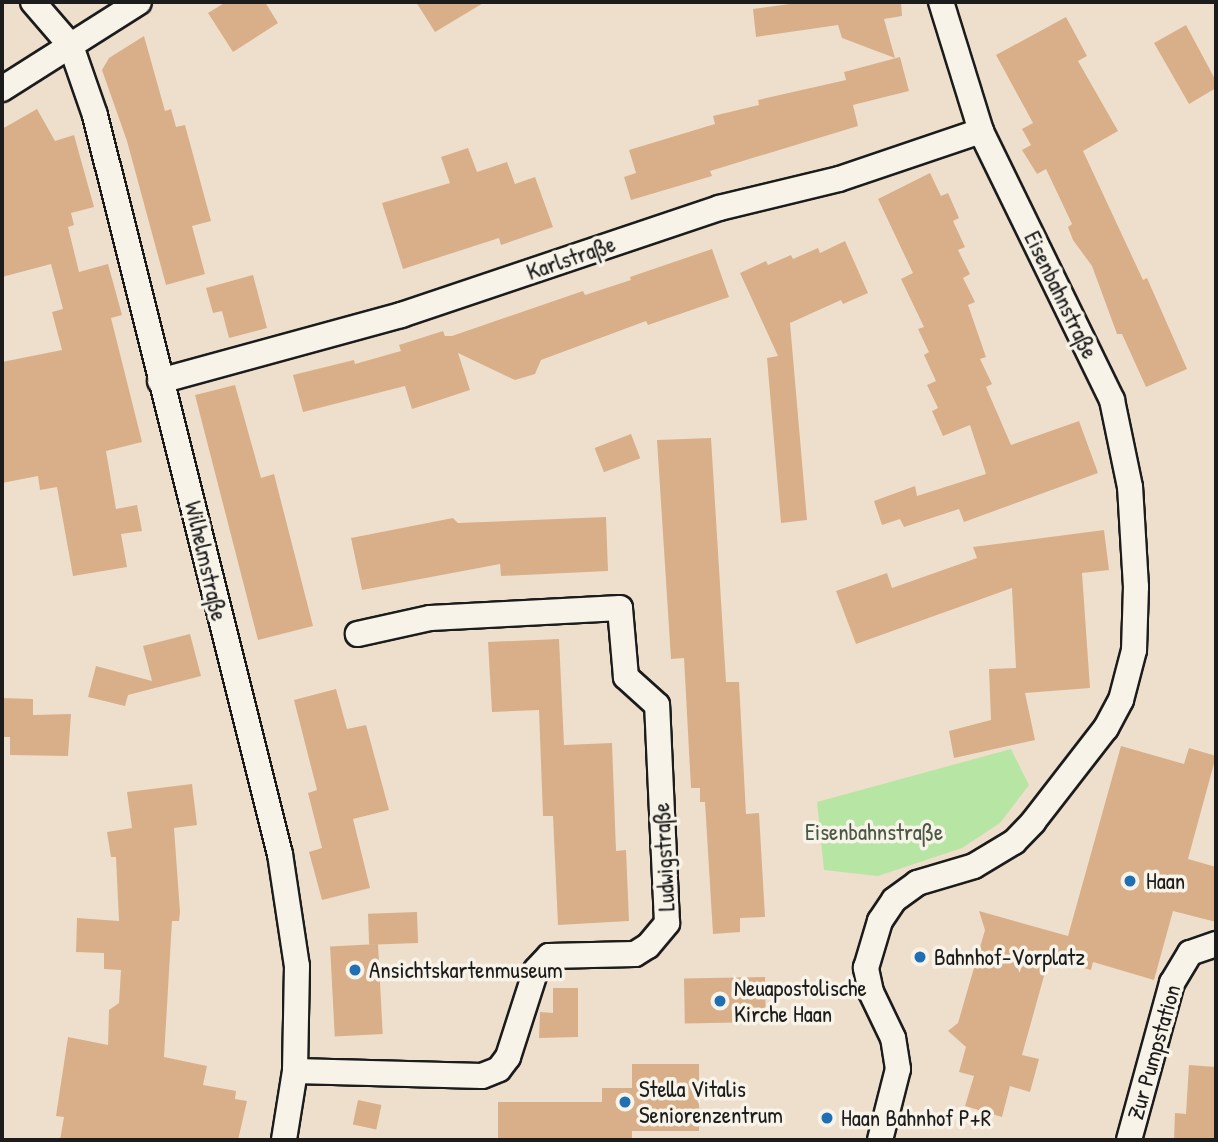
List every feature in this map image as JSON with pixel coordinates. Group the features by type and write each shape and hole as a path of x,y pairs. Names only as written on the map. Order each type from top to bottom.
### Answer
{"street":[{"name":"Wilhelmstraße","path":"33,2 71,46 96,115 160,381 280,854 298,967 295,1071 284,1140"},
{"path":"2,89 139,2"},
{"name":"Eisenbahnstraße","path":"880,1140 898,1069 893,1038 871,992 866,968 880,921 894,900 917,883 974,866 1014,842 1033,822 1106,727 1121,700 1134,650 1136,587 1130,487 1112,400 981,131 941,2"},
{"name":"Karlstraße","path":"160,381 401,315 719,208 839,179 981,131"},
{"name":"Ludwigstraße","path":"295,1071 482,1076 499,1069 508,1057 536,970 549,956 635,954 648,946 667,923 657,705 626,677 620,608 430,618 358,635"},
{"name":"Zur Pumpstation","path":"1129,1140 1172,983 1190,953 1216,944"}],"green space":[{"name":"Eisenbahnstraße","path":"1011,749 1029,785 1000,823 962,848 878,876 824,870 817,802"}],"building":[{"path":"226,2 265,2 278,23 233,52 208,13"},
{"path":"416,2 485,2 435,32"},
{"path":"804,2 901,2 902,16 884,19 895,58 842,38 838,25 756,37 753,9"},
{"path":"1066,17 1087,56 1078,61 1118,131 1083,151 1143,280 1147,278 1187,369 1146,387 1122,334 1117,334 1092,266 1073,240 1068,227 1072,224 1046,169 1037,174 1022,150 1031,145 1022,129 1033,123 996,55"},
{"path":"1186,25 1216,81 1216,88 1189,104 1154,43"},
{"path":"144,36 165,111 171,109 176,127 185,125 211,221 192,226 205,274 166,285 127,141 102,70 109,58"},
{"path":"900,57 909,91 853,105 858,126 710,171 712,176 631,200 624,177 636,173 629,150 715,124 713,116 759,105 758,100 846,80 844,72"},
{"path":"37,109 55,141 74,135 94,207 71,213 74,225 68,227 79,272 108,264 122,315 111,318 142,442 106,451 116,509 137,505 142,531 121,534 127,567 73,576 57,487 40,490 38,476 2,483 2,362 62,350 52,312 63,309 51,264 2,277 2,129"},
{"path":"468,148 477,172 507,162 515,184 535,177 553,227 501,245 499,238 403,269 382,203 450,183 441,157"},
{"path":"930,173 941,196 948,193 959,218 953,221 965,247 958,250 970,274 963,278 975,302 968,305 986,357 980,359 992,384 986,387 1011,445 1079,421 1098,473 964,522 959,509 904,527 900,519 882,525 874,501 915,486 917,496 986,474 970,425 943,436 932,411 938,408 927,385 936,381 924,355 929,352 918,329 924,327 901,279 913,273 878,199"},
{"path":"845,241 868,293 843,304 841,300 790,323 807,520 781,523 767,358 778,356 740,273 766,261 768,265 791,255 793,259 818,248 820,253"},
{"path":"712,249 729,297 648,325 646,321 541,360 535,374 515,380 458,353 470,390 412,409 405,386 303,412 293,375 354,360 355,364 401,351 399,345 443,331 445,336 452,336 583,291 585,295 631,280 630,277"},
{"path":"253,275 267,328 229,338 222,311 213,313 206,288"},
{"path":"235,385 261,478 274,474 313,626 258,640 195,395"},
{"path":"631,434 640,458 604,472 595,448"},
{"path":"711,438 726,682 739,682 746,814 759,813 765,917 740,918 740,932 713,934 705,802 700,802 700,788 691,788 684,658 671,659 657,440"},
{"path":"606,517 608,571 501,576 500,564 362,590 351,538 453,518 458,523"},
{"path":"1104,530 1109,570 1082,573 1090,688 1025,693 1035,740 954,758 949,731 991,720 989,669 1016,668 1012,588 856,644 836,591 887,573 892,588 977,558 973,547"},
{"path":"190,634 201,676 128,695 125,706 88,697 96,666 152,681 143,646"},
{"path":"559,639 564,745 612,743 616,851 626,850 629,921 558,925 553,816 543,816 539,710 492,712 488,642"},
{"path":"336,689 347,729 366,725 389,810 353,819 370,888 322,900 309,852 322,848 308,793 317,790 294,700"},
{"path":"2,698 33,699 33,715 71,714 68,756 10,755 10,737 2,737"},
{"path":"1121,746 1184,764 1189,748 1216,756 1188,859 1216,867 1216,922 1173,911 1154,980 1093,962 1091,970 1049,958 1022,1055 1039,1059 1030,1092 1010,1086 1002,1117 965,1106 974,1076 959,1072 966,1047 948,1031 958,1023 985,930 979,911 1068,936"},
{"path":"192,784 197,825 174,828 180,912 179,921 172,921 164,1057 207,1066 203,1085 236,1091 235,1099 247,1101 238,1140 60,1140 64,1117 56,1116 68,1037 108,1045 109,1010 119,1003 121,970 104,969 104,953 76,952 77,918 119,921 116,857 111,857 107,832 132,828 127,792"},
{"path":"417,912 418,943 369,945 368,914"},
{"path":"378,944 383,1034 335,1036 330,947"},
{"name":"Neuapostolische Kirche Haan","path":"765,977 766,1022 685,1023 684,978"},
{"path":"553,988 578,988 578,1037 539,1038 540,1012 553,1013"},
{"name":"Stella Vitalis Seniorenzentrum","path":"632,1064 699,1064 699,1131 632,1131 632,1140 498,1140 498,1102 602,1102 602,1088 632,1088"},
{"path":"1189,1065 1216,1067 1216,1140 1174,1140 1175,1113 1186,1114"},
{"path":"358,1100 381,1105 376,1129 353,1124"}],"place":[{"name":"Haan","path":"1130,881"},
{"name":"Bahnhof-Vorplatz","path":"920,957"},
{"name":"Ansichtskartenmuseum","path":"355,970"},
{"name":"Neuapostolische Kirche Haan","path":"720,1001"},
{"name":"Stella Vitalis Seniorenzentrum","path":"625,1102"},
{"name":"Haan Bahnhof P+R","path":"827,1118"}]}
